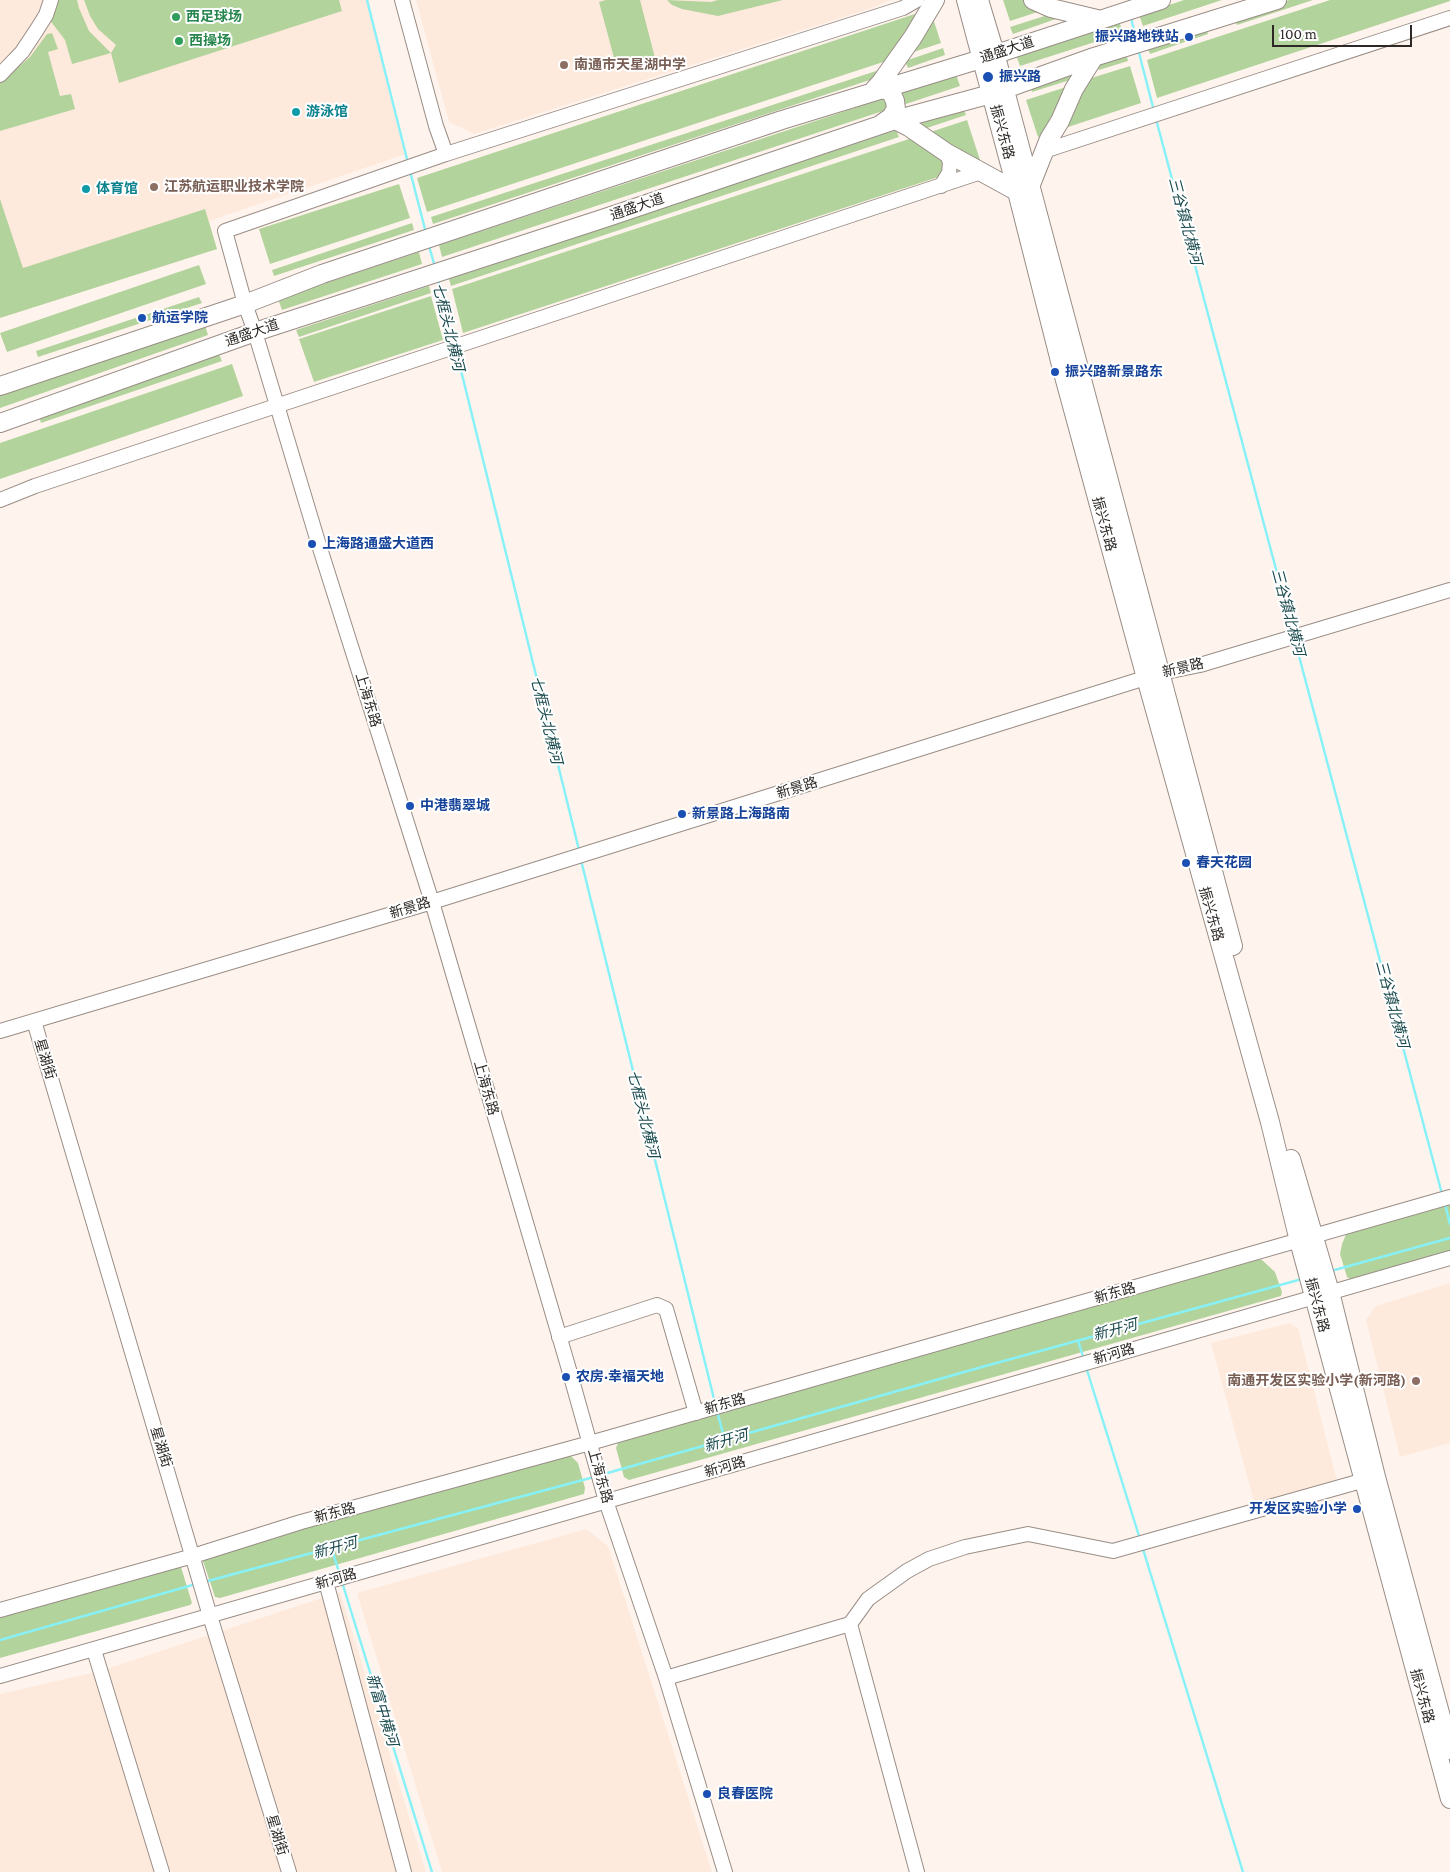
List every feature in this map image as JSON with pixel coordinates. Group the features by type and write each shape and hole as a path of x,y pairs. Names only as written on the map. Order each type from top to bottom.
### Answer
{"main road":[{"path":"878,126 891,117 896,109 891,92 877,90 913,37 935,0"},
{"name":"振兴东路","path":"966,0 988,56"},
{"name":"振兴东路","path":"978,0 988,56 1024,189 1062,369 1153,675 1275,1102 1306,1238 1319,1281 1450,1799"},
{"path":"1033,0 1051,8 1100,20"},
{"name":"通盛大道","path":"0,386 245,304 322,274 460,227 782,120 1161,0"},
{"name":"通盛大道","path":"0,423 255,332 896,120 998,92 1094,57 1277,0"},
{"path":"896,120 930,140 947,153 981,172 1024,189 1060,121 1074,89 1094,57"},
{"name":"振兴东路","path":"1369,1479 1450,1750"}],"street":[{"path":"0,75 22,52 46,15 51,0"},
{"path":"402,0 444,154 903,8 917,0"},
{"path":"903,8 911,15 913,37"},
{"path":"1044,151 1450,18"},
{"path":"941,186 949,173 950,163 947,153"},
{"name":"上海东路","path":"444,154 225,231 245,304 432,902 606,1501 666,1678 725,1872"},
{"path":"0,500 35,486 981,172"},
{"name":"新景路","path":"0,1031 432,902 1153,675 1200,666 1450,590"},
{"name":"星湖街","path":"34,1021 210,1616 289,1872"},
{"name":"新东路","path":"0,1610 193,1556 301,1522 590,1443 1450,1197"},
{"name":"新河路","path":"0,1676 1092,1361 1319,1281 1450,1258"},
{"path":"559,1337 657,1305 666,1309 692,1397 700,1411"},
{"path":"670,1352 680,1386 692,1397"},
{"path":"666,1678 850,1624 868,1599 907,1571 930,1559 965,1547 1028,1534 1113,1551 1369,1479"},
{"path":"336,1579 404,1872"},
{"path":"850,1624 917,1872"},
{"path":"94,1650 162,1872"}],"shaded area":[{"name":"江苏航运职业技术学院","path":"0,0 367,0 406,154 209,221 217,249 0,318"},
{"name":"南通市天星湖中学","path":"416,0 891,0 872,8 474,134 449,122"},
{"name":"南通开发区实验小学(新河路)","path":"1450,1283 1450,1443 1400,1457 1366,1320 1376,1306"},
{"path":"1290,1323 1298,1328 1339,1489 1257,1513 1211,1343"},
{"path":"586,1529 608,1546 712,1872 442,1872 357,1593"},
{"path":"340,1592 426,1872 0,1872 0,1694 100,1671"}],"green space":[{"path":"55,0 77,0 89,31 111,53 72,64 65,40 49,19"},
{"name":"西操场","path":"84,0 339,0 342,11 119,83 111,53 116,45 98,29 90,16"},
{"path":"606,0 640,0 655,58 617,69 599,2"},
{"path":"667,0 711,2 718,0 783,0 718,16 682,9 672,5"},
{"path":"1003,0 1028,0 1044,10 1010,21"},
{"path":"1184,0 1222,0 1143,26 1139,15"},
{"path":"1289,0 1313,0 1237,25 1234,18"},
{"path":"1330,0 1450,1 1157,98 1147,60"},
{"path":"930,9 941,43 427,212 417,178"},
{"path":"1054,13 1056,19 1013,34 1010,27"},
{"path":"1119,21 1123,33 1020,66 1016,55"},
{"path":"1206,28 1208,34 1150,54 1147,47"},
{"path":"52,33 58,49 48,52 60,96 71,94 75,109 0,131 0,83 30,57 47,34"},
{"path":"943,48 945,55 908,68 905,61"},
{"path":"1126,53 1128,61 1099,70 1097,63"},
{"path":"1130,66 1141,103 1062,129 1085,80"},
{"path":"879,70 882,76 433,224 431,217"},
{"path":"1069,73 1070,80 1032,92 1029,85"},
{"path":"956,74 960,86 903,105 898,93"},
{"path":"1066,87 1042,135 1038,137 1026,100"},
{"path":"888,97 892,108 442,257 439,245"},
{"path":"963,108 966,115 924,129 921,122"},
{"path":"967,120 981,163 463,333 452,289"},
{"path":"896,130 899,137 451,286 449,279"},
{"path":"399,184 410,218 270,264 259,229"},
{"path":"0,199 23,268 205,209 217,249 0,318"},
{"path":"412,223 414,230 274,276 272,270"},
{"path":"419,252 422,264 282,310 278,299"},
{"path":"199,265 206,284 7,352 0,333"},
{"path":"429,286 431,293 299,337 296,330"},
{"path":"431,296 443,340 314,382 299,339"},
{"path":"199,297 202,303 38,357 36,351"},
{"path":"205,325 208,335 0,408 0,396"},
{"path":"219,354 222,361 41,423 39,416"},
{"path":"232,364 243,396 0,479 0,443"},
{"path":"1450,1203 1450,1253 1352,1280 1347,1277 1340,1254 1347,1232"},
{"path":"1255,1258 1262,1260 1275,1272 1282,1292 1281,1296 629,1480 624,1477 616,1448 618,1443"},
{"path":"569,1454 578,1463 585,1488 584,1494 220,1598 215,1597 203,1561 205,1557"},
{"path":"178,1565 181,1567 192,1603 190,1605 0,1658 0,1617"}],"waterway":[{"name":"七框头北横河","path":"367,0 408,163"},
{"name":"三谷镇北横河","path":"1131,17 1135,36"},
{"name":"三谷镇北横河","path":"1138,49 1154,111"},
{"name":"三谷镇北横河","path":"1156,119 1293,633"},
{"name":"七框头北横河","path":"410,171 426,233"},
{"name":"七框头北横河","path":"429,246 435,267"},
{"name":"七框头北横河","path":"438,280 454,342"},
{"name":"七框头北横河","path":"456,350 579,850"},
{"name":"三谷镇北横河","path":"1295,641 1442,1194"},
{"name":"七框头北横河","path":"581,860 715,1403"},
{"name":"三谷镇北横河","path":"1445,1204 1450,1224"},
{"name":"新开河","path":"1331,1271 1450,1238"},
{"name":"新开河","path":"604,1474 1302,1279"},
{"path":"1078,1340 1084,1360"},
{"path":"1086,1367 1140,1539"},
{"name":"七框头北横河","path":"717,1411 725,1441"},
{"name":"新开河","path":"204,1582 594,1477"},
{"path":"1142,1546 1243,1872"},
{"name":"新富中横河","path":"331,1547 340,1575"},
{"name":"新富中横河","path":"342,1582 432,1872"},
{"name":"新开河","path":"0,1640 196,1584"}],"place":[{"name":"西足球场","path":"176,17"},
{"name":"振兴路地铁站","path":"1189,37"},
{"name":"西操场","path":"179,41"},
{"name":"南通市天星湖中学","path":"564,65"},
{"name":"振兴路","path":"988,77"},
{"name":"游泳馆","path":"296,112"},
{"name":"江苏航运职业技术学院","path":"154,187"},
{"name":"体育馆","path":"86,189"},
{"name":"航运学院","path":"142,318"},
{"name":"振兴路新景路东","path":"1055,372"},
{"name":"上海路通盛大道西","path":"312,544"},
{"name":"中港翡翠城","path":"410,806"},
{"name":"新景路上海路南","path":"682,814"},
{"name":"春天花园","path":"1186,863"},
{"name":"农房·幸福天地","path":"566,1377"},
{"name":"南通开发区实验小学(新河路)","path":"1416,1381"},
{"name":"开发区实验小学","path":"1357,1509"},
{"name":"良春医院","path":"707,1794"}]}
